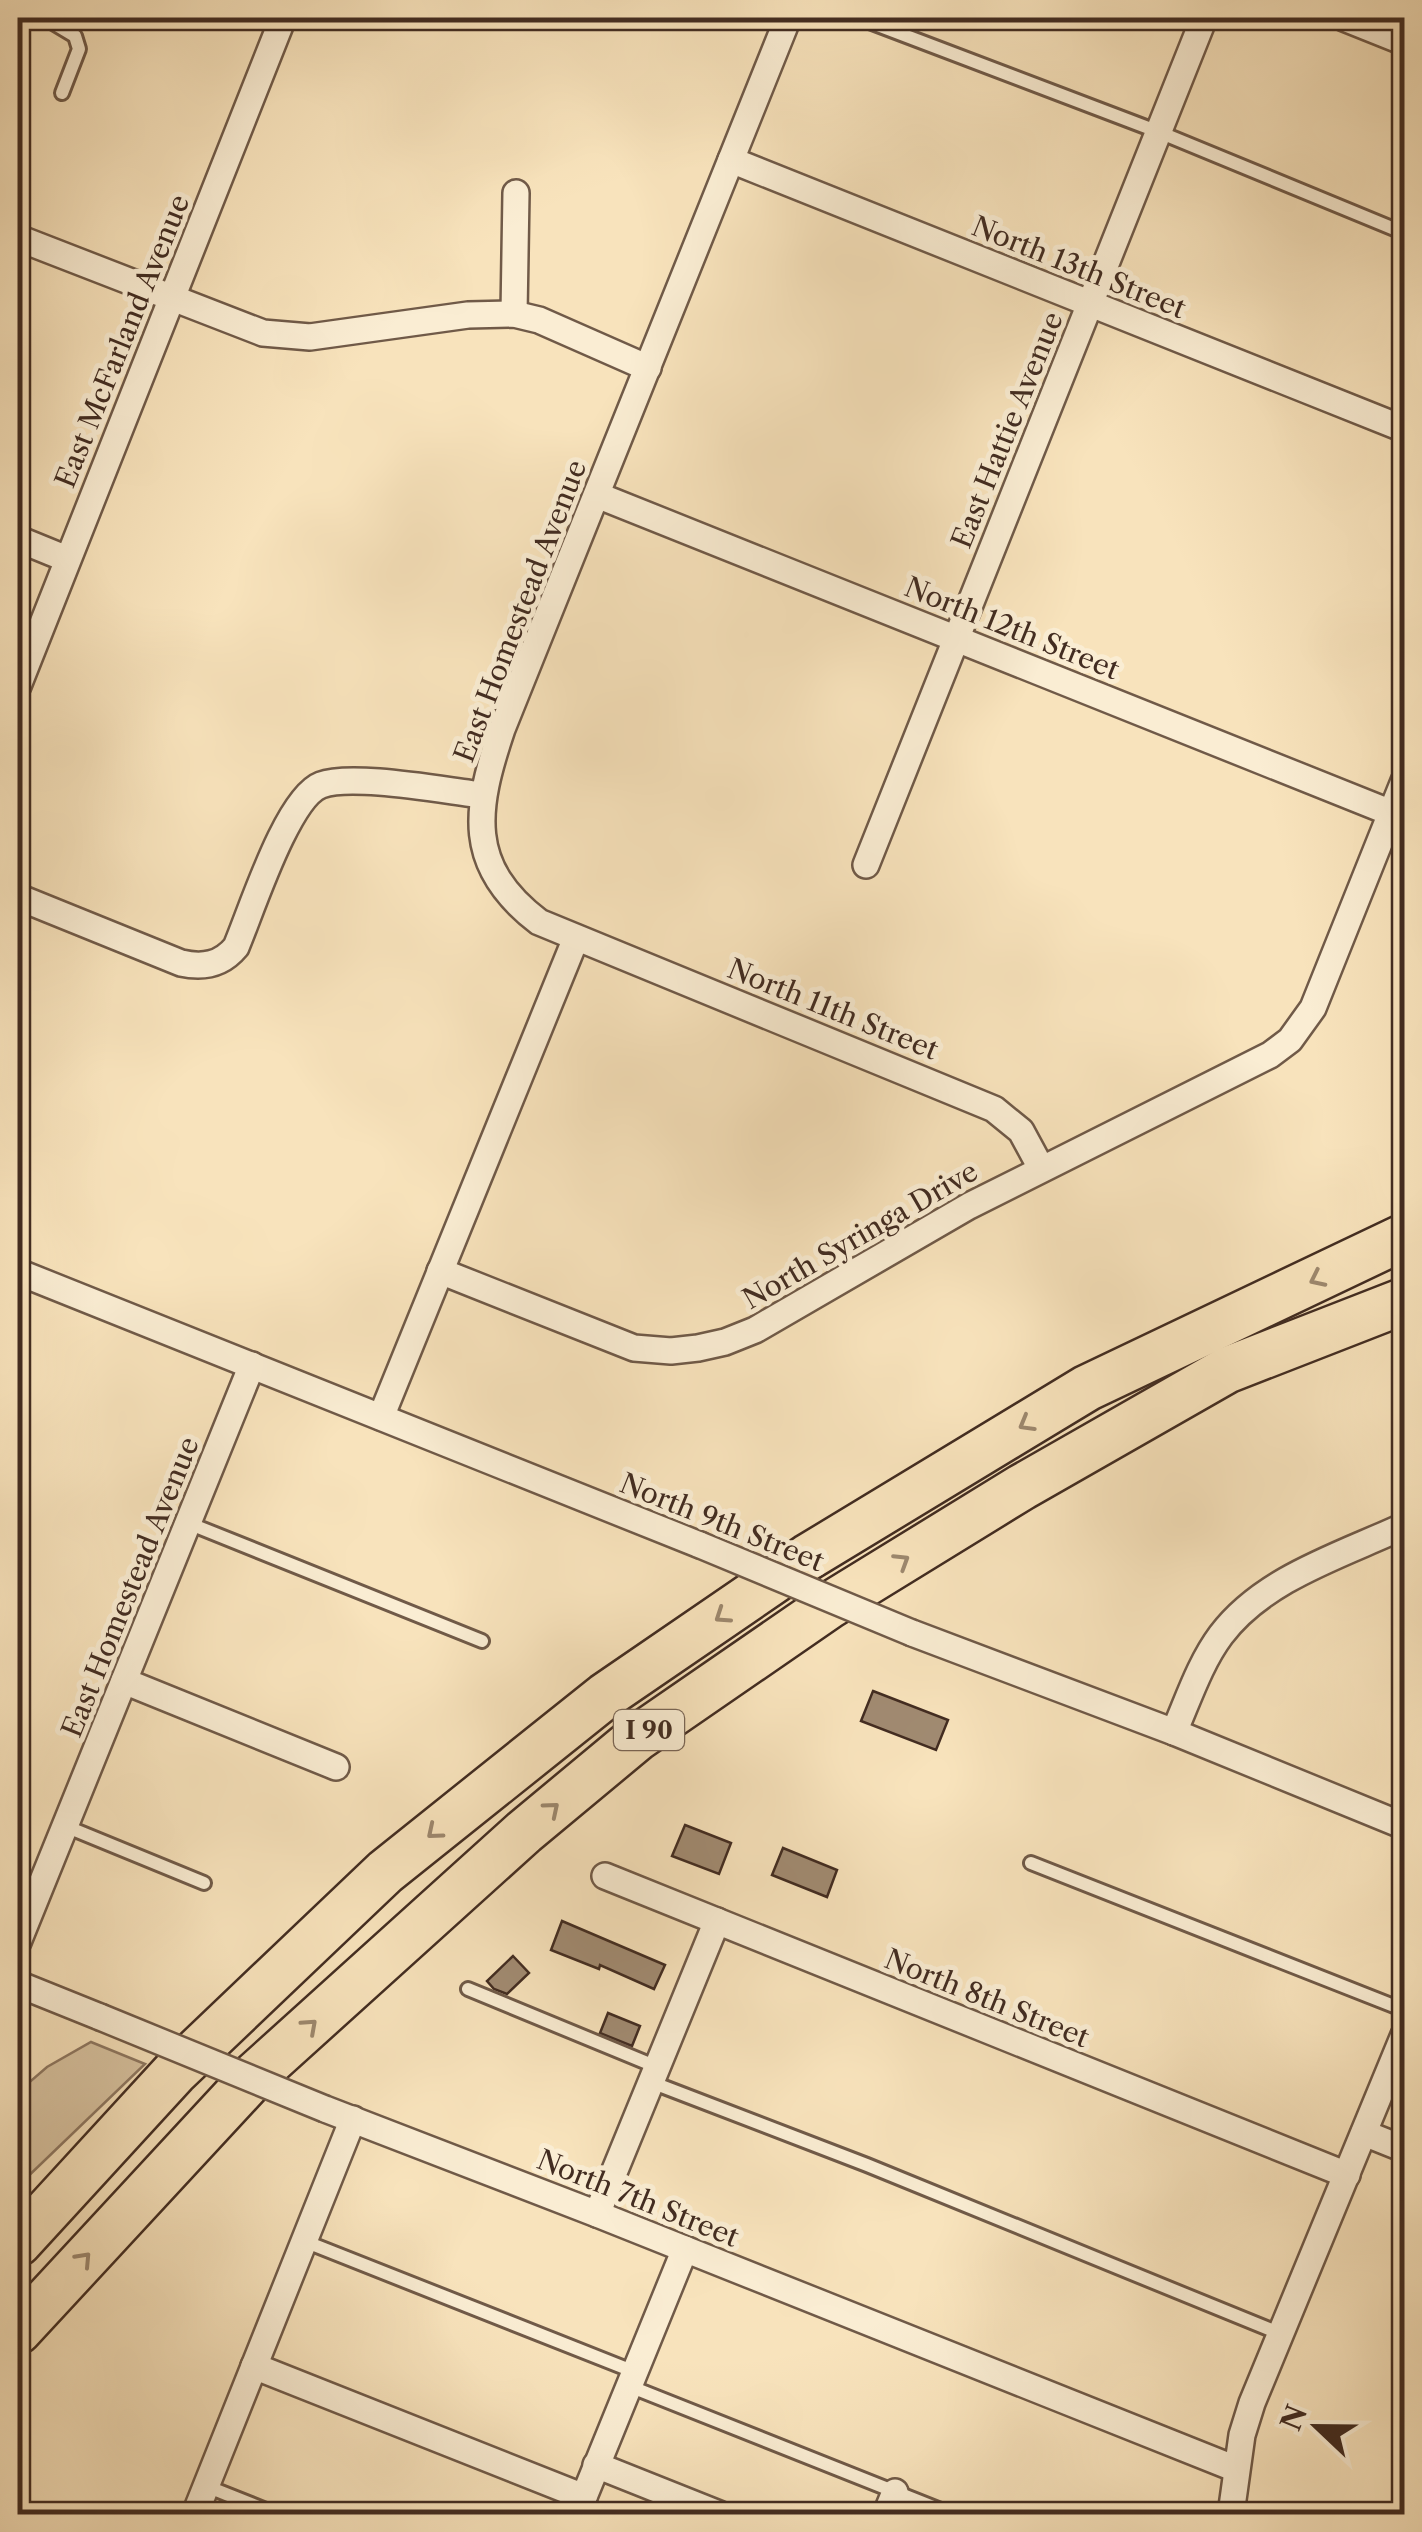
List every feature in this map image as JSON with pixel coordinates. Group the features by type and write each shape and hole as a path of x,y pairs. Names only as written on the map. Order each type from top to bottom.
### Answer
{"highway":[{"name":"I 90","path":"24,2234 174,2072 386,1872 605,1696 808,1557 1087,1388 1404,1237"},
{"name":"I 90","path":"18,2331 256,2075 524,1832 637,1738 830,1605 1039,1478 1228,1370 1404,1301"}],"street":[{"name":"East McFarland Avenue","path":"18,686 283,18"},
{"name":"East Homestead Avenue","path":"576,938 539,922 507,894 484,855 483,795 502,730 788,18"},
{"name":"East Hattie Avenue","path":"866,865 1204,18"},
{"path":"1344,18 1404,42"},
{"name":"North 13th Street","path":"731,160 1404,429"},
{"path":"514,314 516,193"},
{"path":"18,238 264,333 287,337 468,315 514,314 538,320 648,368"},
{"name":"North 12th Street","path":"597,495 1398,815"},
{"path":"18,539 67,560"},
{"path":"1398,815 1404,780"},
{"path":"18,898 181,963 208,966 236,947 294,809 310,790 324,784 354,783 483,795"},
{"name":"North Syringa Drive","path":"440,1271 634,1348 698,1348 755,1330 968,1206 1244,1068 1290,1040 1313,1008 1398,815"},
{"path":"381,1417 576,938"},
{"name":"North 11th Street","path":"576,938 958,1091 994,1109 1021,1131 1041,1168"},
{"name":"North 9th Street","path":"18,1272 912,1633 1174,1732 1404,1826"},
{"name":"East Homestead Avenue","path":"18,1942 252,1365"},
{"path":"1174,1732 1210,1651 1245,1608 1290,1579 1404,1526"},
{"path":"124,1680 336,1768"},
{"name":"North 8th Street","path":"605,1876 1347,2175"},
{"path":"597,2214 717,1921"},
{"name":"North 7th Street","path":"18,1984 1236,2469"},
{"path":"1231,2514 1236,2469 1252,2402 1404,2035"},
{"path":"194,2514 354,2119"},
{"path":"1364,2133 1404,2149"},
{"path":"254,2366 581,2506 685,2249"},
{"path":"596,2465 719,2514"}],"lane":[{"path":"45,18 75,36 79,49 62,93"},
{"path":"859,18 1158,132 1404,234"},
{"path":"188,1523 482,1641"},
{"path":"65,1826 204,1882"},
{"path":"1031,1863 1404,2010"},
{"path":"468,1990 654,2075 1281,2334"},
{"path":"304,2242 632,2379 890,2503 952,2514"},
{"path":"206,2486 276,2514"}],"shaded area":[{"path":"91,2042 145,2064 18,2186 18,2092 47,2067"}],"building":[{"path":"873,1691 948,1720 936,1750 861,1721"},
{"path":"685,1825 731,1843 719,1874 672,1856"},
{"path":"783,1848 837,1870 827,1897 772,1875"},
{"path":"562,1921 665,1965 654,1989 600,1965 599,1969 551,1950"},
{"path":"513,1956 529,1973 507,1994 487,1981"},
{"path":"608,2013 640,2026 632,2046 600,2033"}]}
